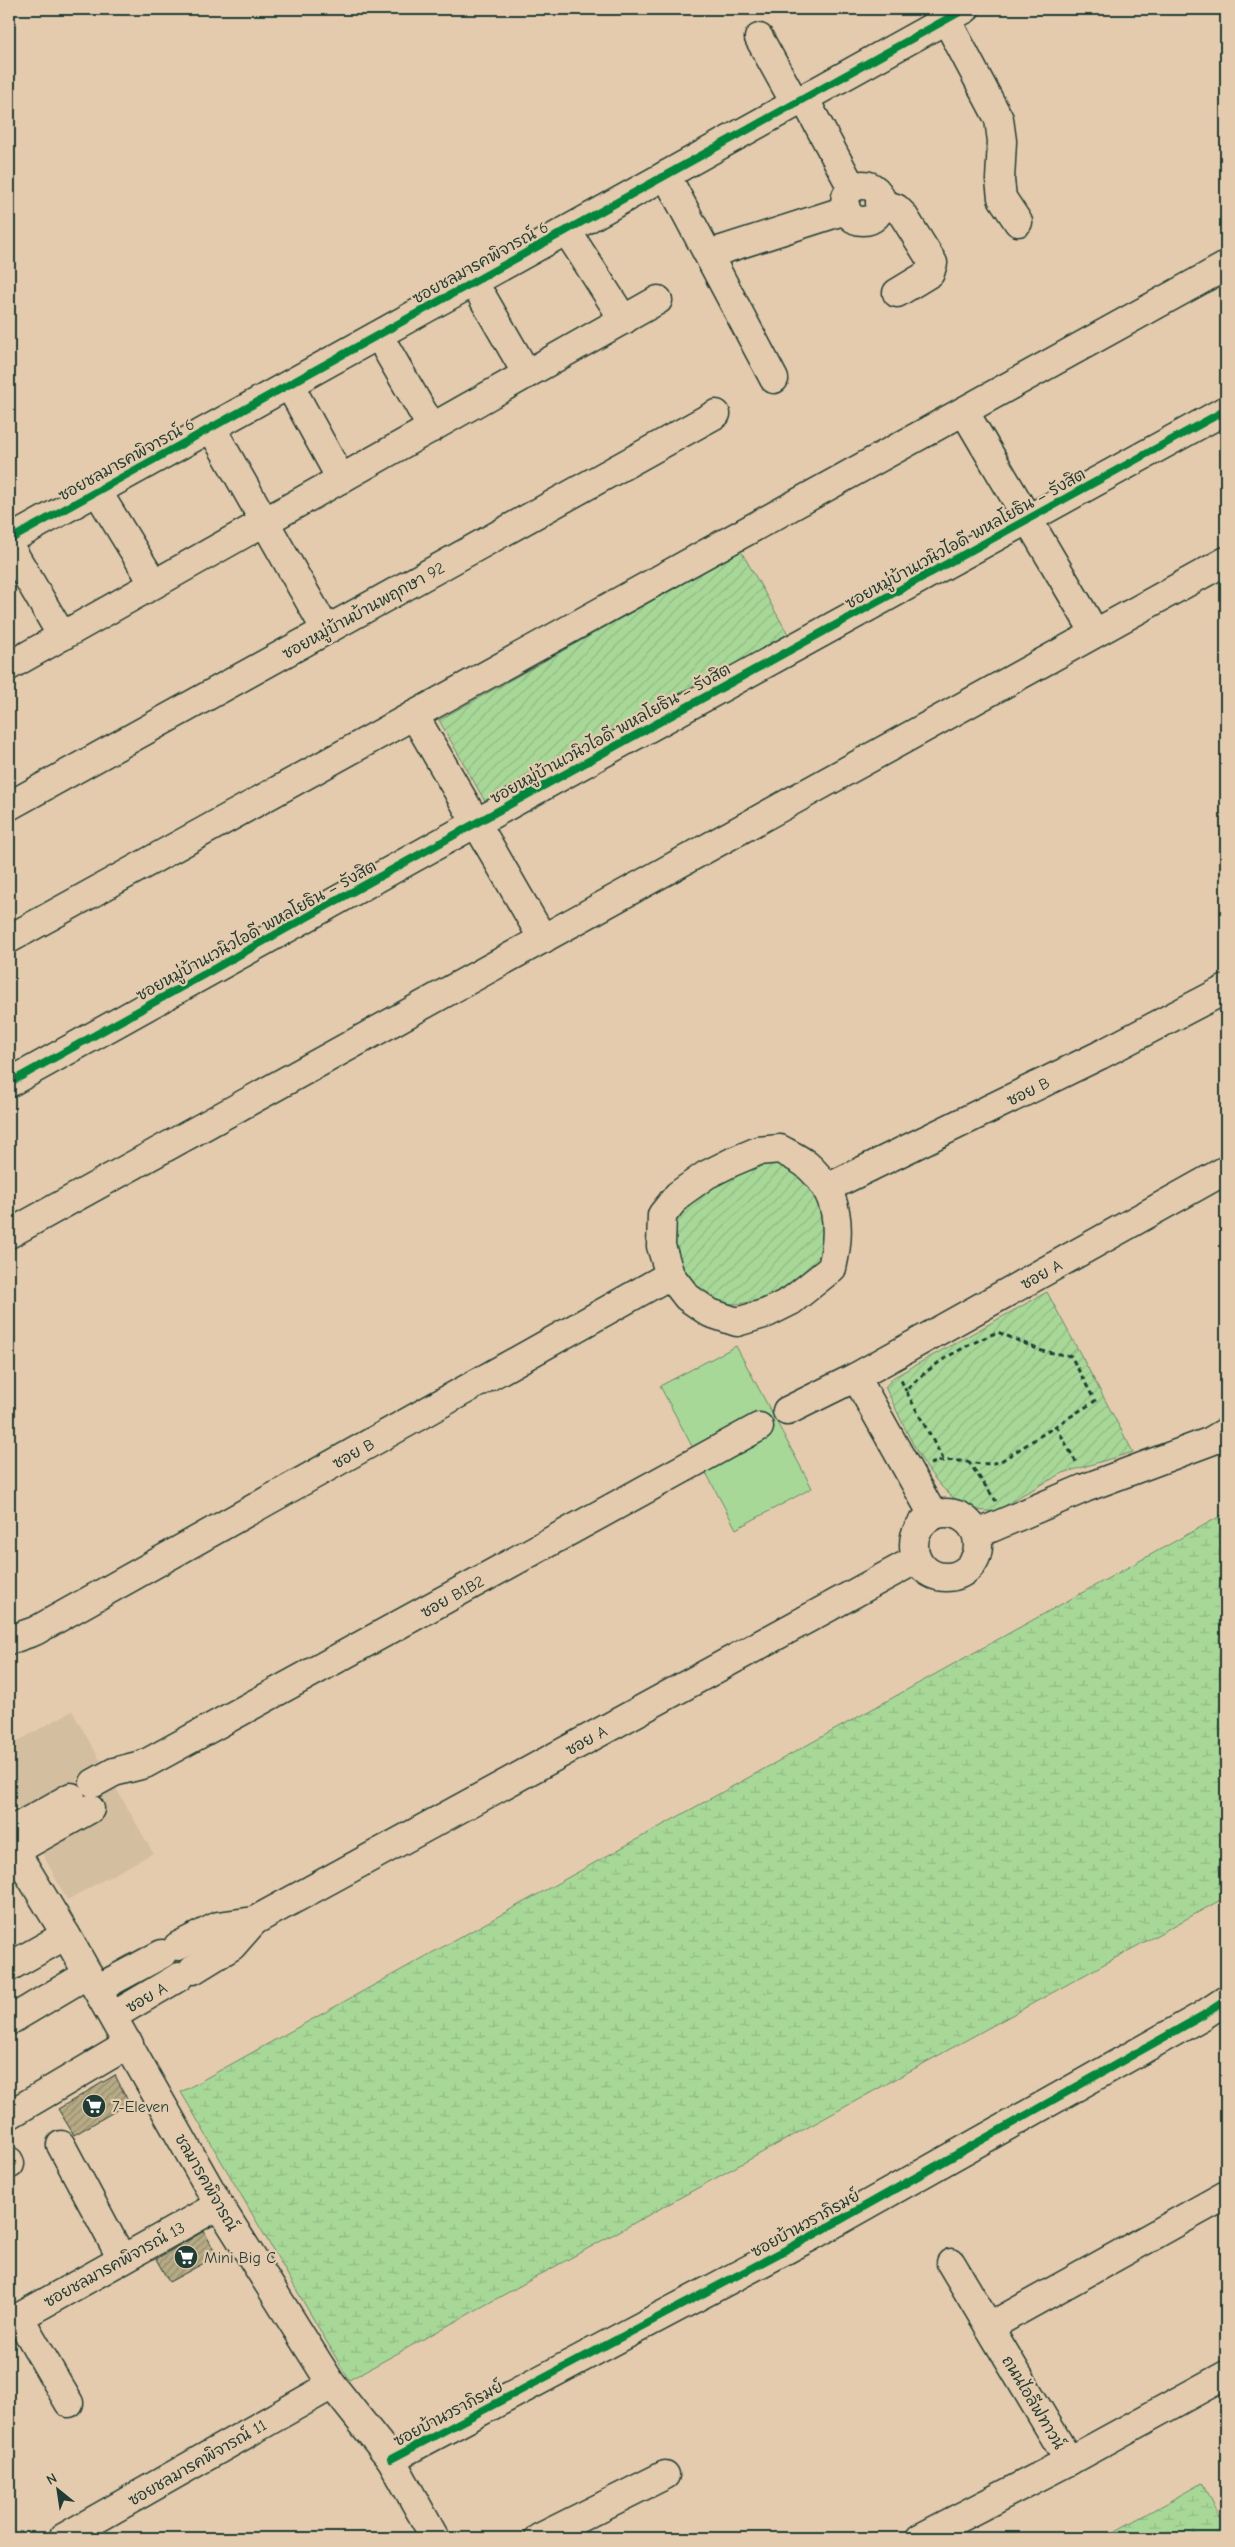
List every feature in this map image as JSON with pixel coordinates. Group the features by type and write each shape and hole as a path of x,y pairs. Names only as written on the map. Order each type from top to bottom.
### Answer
{"street":[{"name":"ซอยชลมารคพิจารณ์ 6","path":"11,547 666,174 955,14"},
{"path":"955,14 999,120 1002,141 1000,180 1002,198 1018,222"},
{"path":"759,38 799,100 849,199"},
{"path":"666,174 774,379"},
{"path":"709,254 849,199 859,185 874,189 880,203 896,208 903,215 933,263 930,274 897,293"},
{"path":"574,242 624,320"},
{"path":"9,939 1226,266"},
{"path":"483,298 527,374"},
{"path":"9,666 658,300"},
{"path":"387,350 432,428"},
{"path":"296,397 341,479"},
{"name":"ซอยหมู่บ้านเวนิวไอดี พหลโยธิน – รังสิต","path":"9,1083 476,823 1226,410"},
{"path":"964,411 1095,633"},
{"name":"ซอยหมู่บ้านบ้านพฤกษา 92","path":"9,806 716,414"},
{"path":"216,436 326,630"},
{"path":"105,504 154,584"},
{"path":"11,547 62,636"},
{"path":"9,1234 1226,561"},
{"path":"414,715 543,939"},
{"name":"ซอย B","path":"827,1188 1100,1055 1226,989"},
{"path":"780,1149 807,1164 827,1188 837,1214 838,1242 832,1268 791,1300 767,1313 738,1322 710,1313 687,1297 670,1275 661,1246 662,1215 678,1195 706,1175 758,1151 780,1149"},
{"name":"ซอย A","path":"787,1410 856,1377 1226,1170"},
{"name":"ซอย B","path":"9,1640 35,1631 670,1275"},
{"path":"856,1377 933,1515"},
{"name":"ซอย B1B2","path":"11,1842 91,1797 114,1772 145,1764 759,1427"},
{"path":"977,1534 1090,1487 1211,1441 1226,1432"},
{"path":"949,1513 964,1517 977,1534 978,1545 976,1555 963,1572 942,1577 923,1568 917,1559 914,1549 917,1529 924,1520 933,1515 949,1513"},
{"name":"ซอย A","path":"9,2020 92,1982 170,1950 218,1926 254,1920 917,1559"},
{"name":"ซอย B","path":"9,1658 35,1631"},
{"name":"ชลมารคพิจารณ์","path":"11,1842 113,2016 219,2205 332,2385 391,2459 434,2538"},
{"name":"ซอย A","path":"113,2016 232,1946 254,1920"},
{"path":"9,1967 66,1935"},
{"name":"ซอยบ้านวราภิรมย์","path":"391,2459 810,2237 1202,2016 1226,2000"},
{"path":"9,2116 129,2044"},
{"path":"61,2145 122,2259"},
{"path":"989,2327 1226,2195"},
{"name":"ซอยชลมารคพิจารณ์ 13","path":"14,2320 219,2205"},
{"name":"ถนนไอลีฟทาวน์","path":"920,2538 1069,2461 951,2263"},
{"path":"14,2320 69,2403"},
{"path":"1069,2461 1226,2375"},
{"name":"ซอยชลมารคพิจารณ์ 11","path":"63,2538 332,2385"},
{"path":"539,2538 665,2475"}],"path":[{"path":"908,1471 943,1459 968,1460 988,1466 1001,1461 1095,1400 1071,1356 1042,1351 998,1332 971,1344 922,1374 906,1391 943,1459"},
{"path":"1056,1426 1090,1487"},
{"path":"968,1460 1010,1520"}],"shaded area":[{"path":"72,1711 153,1853 67,1900 9,1790 9,1746"}],"green space":[{"path":"741,551 788,634 486,803 439,720"},
{"path":"771,1158 786,1160 824,1193 826,1254 791,1282 765,1297 751,1302 721,1303 699,1294 679,1281 668,1215 689,1198"},
{"path":"1047,1292 1133,1452 1063,1473 1022,1495 996,1512 973,1509 957,1501 931,1473 910,1439 885,1387 894,1377"},
{"path":"736,1346 812,1488 736,1529 660,1386"},
{"path":"1226,1513 1226,1897 349,2380 181,2092"},
{"path":"1202,2483 1226,2531 1226,2538 1103,2538"}],"building":[{"name":"7-Eleven","path":"115,2075 129,2103 74,2135 58,2109"},
{"name":"Mini Big C","path":"204,2231 217,2256 169,2282 156,2259"}],"cycle path":[{"path":"9,540 965,9"},
{"path":"9,1083 476,823 1226,410"},
{"path":"391,2459 810,2237 1202,2016 1226,2000"}],"place":[{"name":"7-Eleven","path":"94,2106"},
{"name":"Mini Big C","path":"186,2257"}]}
